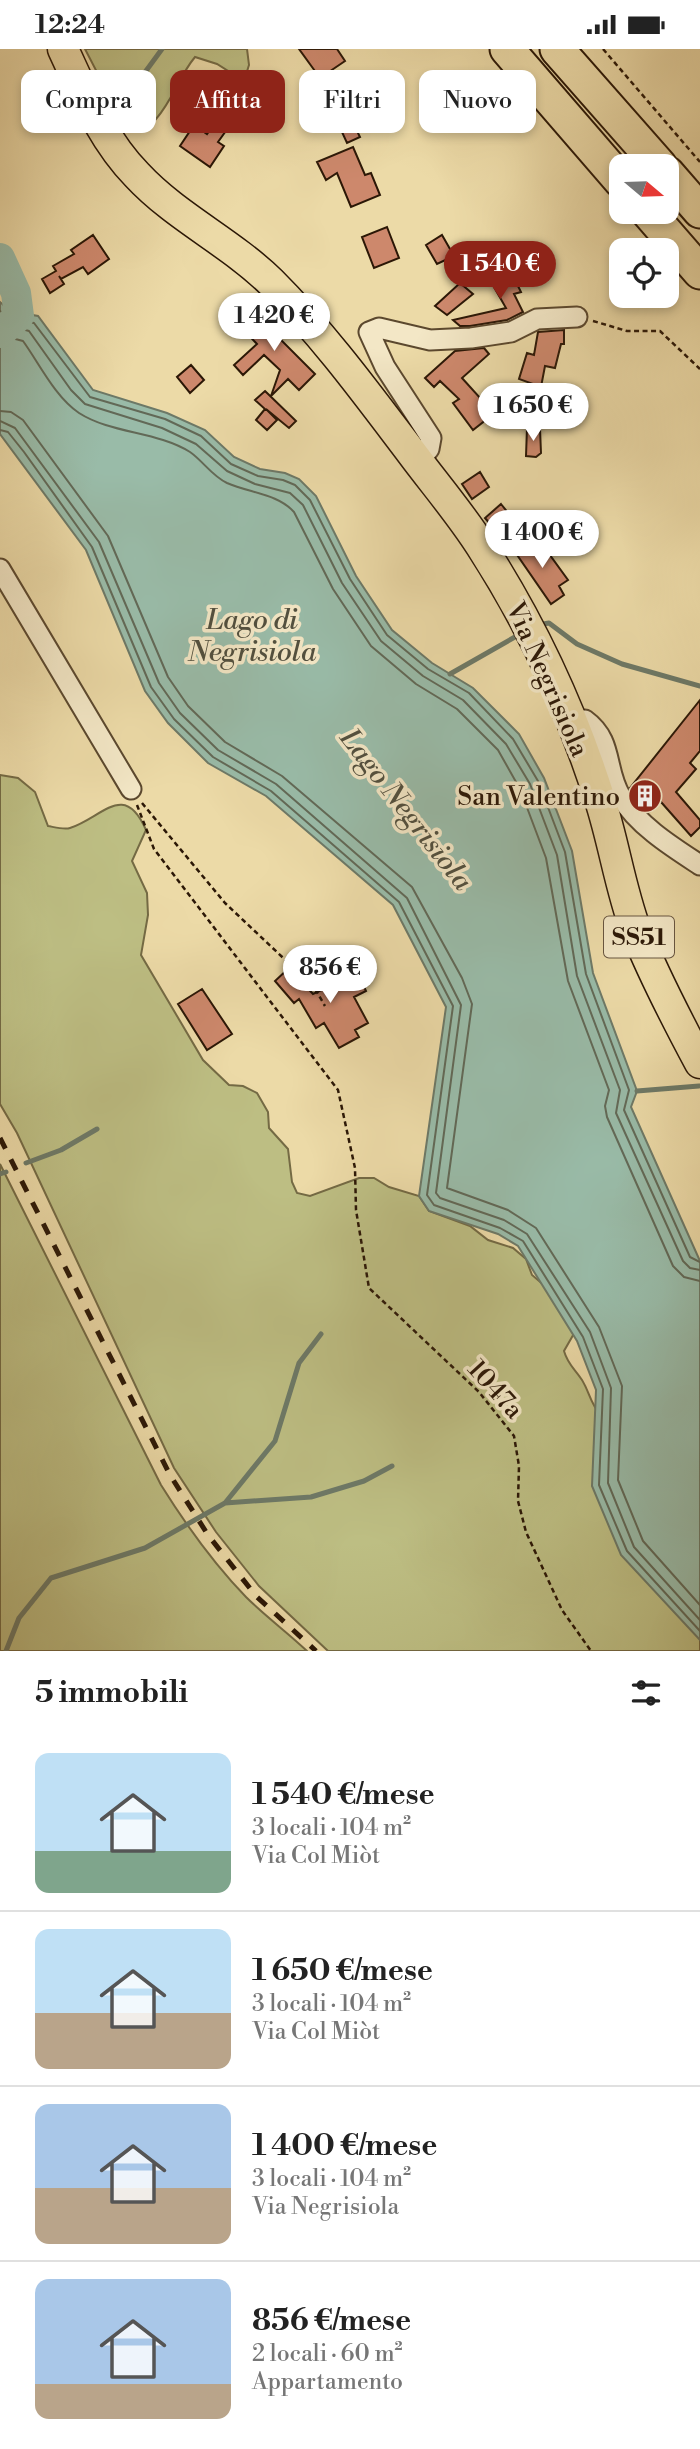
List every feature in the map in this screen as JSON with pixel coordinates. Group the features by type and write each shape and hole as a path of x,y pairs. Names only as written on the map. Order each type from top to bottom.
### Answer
{"highway":[{"path":"507,49 609,167"},
{"path":"557,49 649,154"},
{"path":"679,187 700,211"},
{"path":"658,224 700,272"}],"main road":[{"name":"Via Negrisiola","path":"63,49 104,135 120,156 139,178 178,211 209,232 271,283 349,370 480,544 531,628 572,722 601,802 636,929 666,998 700,1063"}],"street":[{"path":"418,461 429,449 431,438 385,367 369,332 379,328 430,340 471,338 511,332 537,319 577,317"},
{"path":"0,569 131,789"},
{"path":"572,722 585,720 600,731 621,797 643,821 700,865"}],"path":[{"path":"603,49 700,162"},
{"path":"577,317 627,331 660,331 700,369"},
{"path":"131,789 225,903 314,987 325,1006"},
{"name":"1047a","path":"131,789 154,849 338,1090 355,1168 356,1210 369,1288 479,1392 514,1436 519,1466 518,1500 526,1532 562,1610 591,1651"}],"green space":[{"path":"85,49 247,49 249,65 247,70 227,70 195,57 186,70 170,70 170,99 156,119 156,70 96,70"},
{"path":"0,775 18,778 35,792 48,826 70,828 102,811 121,805 129,807 138,815 146,830 132,861 147,893 148,915 141,955 203,1060 229,1085 243,1086 257,1093 268,1112 269,1128 288,1149 292,1182 297,1193 310,1196 359,1178 374,1178 389,1187 419,1196 429,1211 470,1226 488,1240 513,1248 526,1259 532,1275 552,1292 576,1330 564,1351 601,1416 700,1617 700,1651 328,1651 259,1586 216,1532 174,1468 17,1133 0,1104"},
{"path":"0,1164 161,1485 222,1571 253,1604 307,1651 0,1651"}],"water":[{"name":"Lago di Negrisiola","path":"0,302 10,311 38,316 93,390 167,413 205,430 234,457 260,469 285,473 299,479 316,496 356,576 392,630 432,663 473,688 519,734 544,778 572,851 593,973 637,1091 631,1107 700,1261 700,1640 621,1555 592,1486 596,1390 577,1341 518,1246 498,1234 429,1211 419,1196 446,1007 393,905 266,796 208,763 168,723 145,691 86,550 0,434"}],"building":[{"path":"299,49 337,49 345,61 332,70 314,70"},
{"path":"189,133 224,133 218,142 224,146 210,167 180,146"},
{"path":"342,133 358,133 360,137 347,143"},
{"path":"353,147 365,175 371,173 380,195 351,207 337,173 326,180 317,162"},
{"path":"387,227 399,258 374,268 362,237"},
{"path":"93,235 109,259 88,274 83,267 61,279 59,276 64,284 50,293 42,279 56,271 53,266 74,254 71,250"},
{"path":"442,235 454,256 437,264 426,245"},
{"path":"519,269 526,283 518,286 521,292 514,294 523,312 507,320 470,326 460,326 453,320 506,308 490,280"},
{"path":"460,283 473,294 447,315 435,306"},
{"path":"265,310 287,334 280,339 315,374 299,390 288,379 271,396 280,370 264,355 243,375 234,365 257,344 243,329"},
{"path":"564,330 564,344 561,344 555,368 545,366 541,387 519,379 527,353 534,355 538,332"},
{"path":"484,348 489,354 462,378 480,398 488,392 501,408 473,430 453,403 459,399 440,381 434,387 425,378 455,351"},
{"path":"191,365 204,380 190,393 177,377"},
{"path":"265,391 296,421 289,428 266,409 277,420 267,430 256,420 265,409 255,400"},
{"path":"527,428 540,429 541,453 536,457 526,456"},
{"path":"480,472 489,487 472,499 462,484"},
{"path":"501,504 513,519 497,532 485,518"},
{"path":"528,539 537,552 544,547 568,580 559,586 564,595 551,604 513,549"},
{"path":"700,700 700,751 690,763 696,769 676,792 700,820 700,827 691,836 661,802 650,811 630,788"},
{"path":"289,968 313,994 358,973 366,991 354,997 368,1023 355,1030 359,1037 339,1048 324,1023 316,1028 299,999 294,1003 275,981"},
{"path":"202,989 232,1034 207,1050 178,1004"}],"waterway":[{"path":"147,70 162,49"},
{"path":"0,258 16,293 19,316 0,333"},
{"path":"537,625 549,623 577,644 622,664 700,686"},
{"path":"450,674 522,633"},
{"path":"637,1091 699,1086"},
{"path":"26,1163 61,1150 97,1129"},
{"path":"0,1174 6,1172"},
{"path":"225,1503 275,1441 299,1363 321,1334"},
{"path":"6,1651 19,1618 51,1578 145,1548 225,1503 311,1497 364,1481 392,1466"}],"railway":[{"path":"0,1138 170,1475 208,1535 256,1596 316,1651"}],"place":[{"name":"San Valentino","path":"645,796"}],"water label":[{"name":"Lago Negrisiola","path":"407,809"}]}
